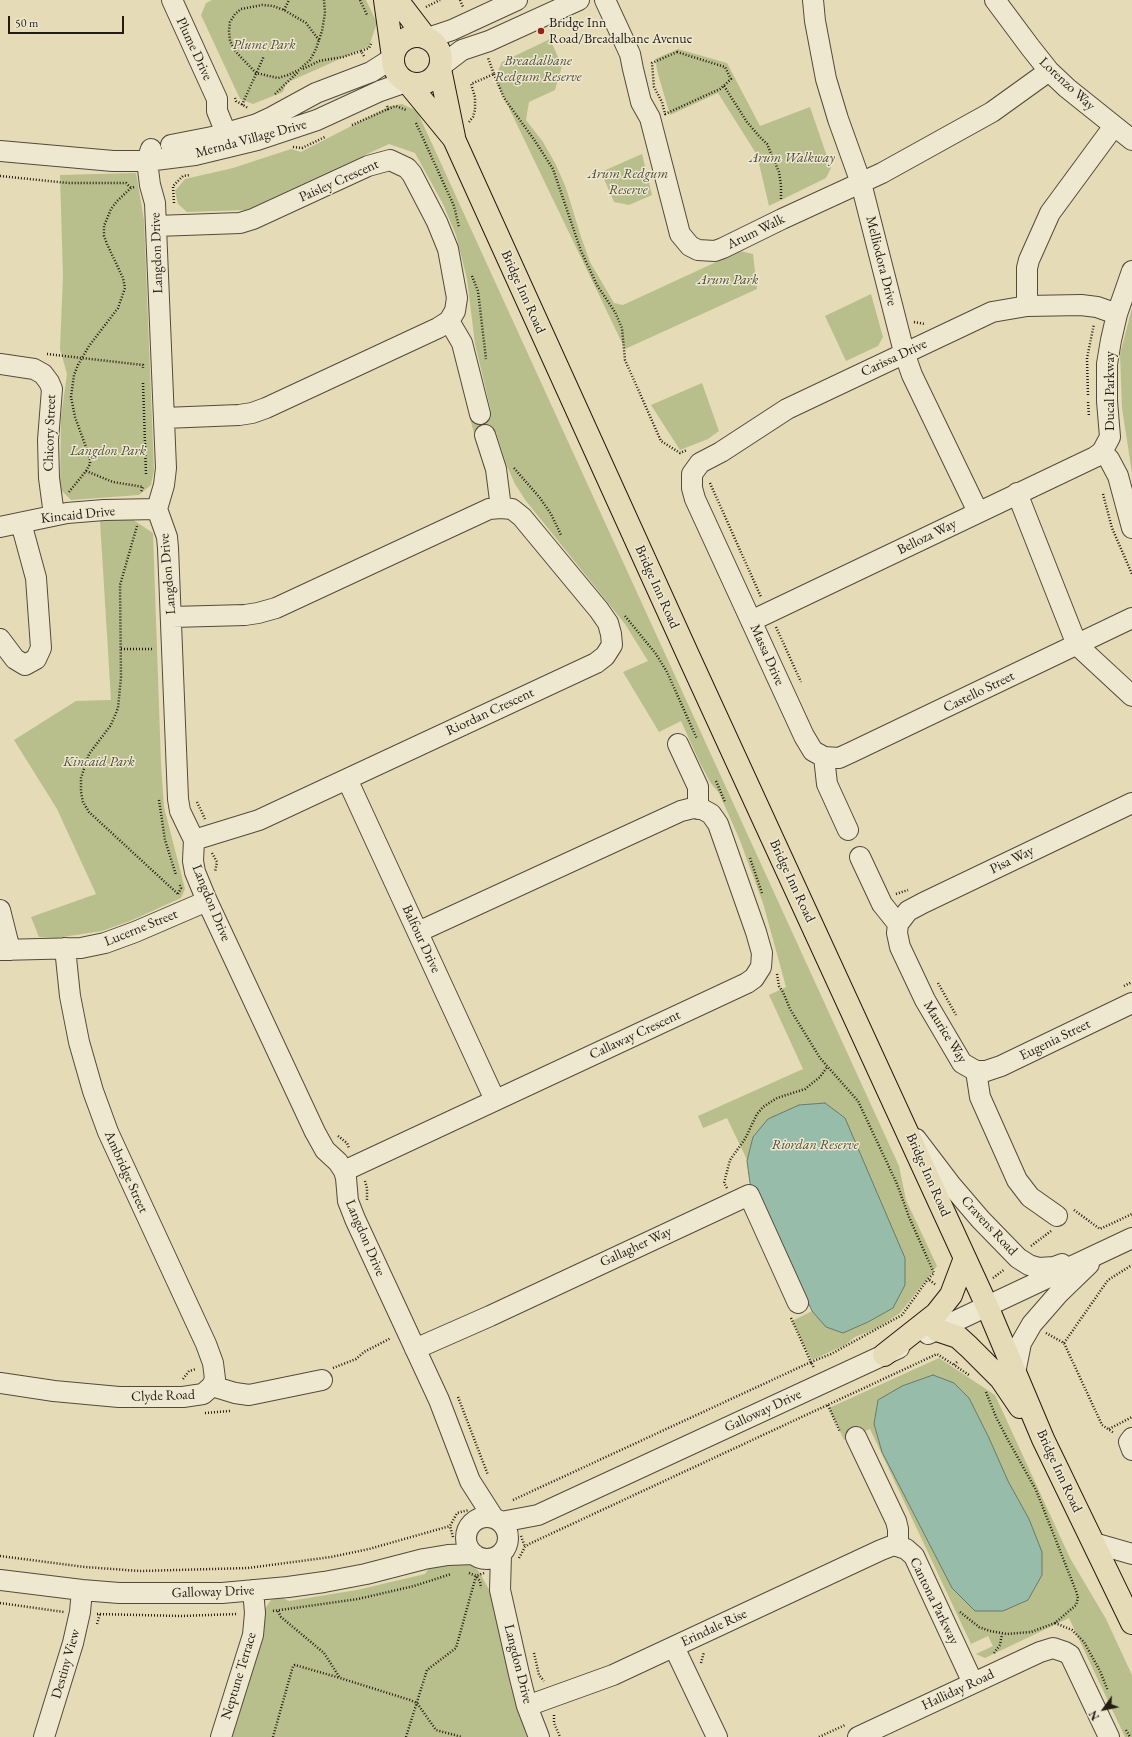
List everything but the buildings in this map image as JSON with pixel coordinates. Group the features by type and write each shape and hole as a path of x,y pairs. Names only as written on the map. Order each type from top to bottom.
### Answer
{"main road":[{"path":"385,0 396,72 407,82 415,85 430,81 440,68 441,58 439,50 435,43 427,38 397,0"},
{"path":"393,57 399,44 405,39 412,36 427,38"},
{"name":"Bridge Inn Road","path":"440,68 452,133 780,855 988,1306 1043,1439 1132,1623"},
{"name":"Bridge Inn Road","path":"407,82 452,133"},
{"path":"884,1355 936,1314 951,1295 965,1258"},
{"path":"937,1330 958,1337 1001,1379 1043,1439"}],"street":[{"name":"Plume Drive","path":"172,0 225,96 217,111 234,136"},
{"path":"427,38 470,22 518,0"},
{"path":"440,68 462,50 489,41 579,0"},
{"name":"Arum Walk","path":"605,0 630,54 632,69 641,102 650,118 680,234 690,246 698,250 707,251 719,249 899,164 992,112 1049,71"},
{"name":"Melliodora Drive","path":"813,0 815,21 826,79 905,323 912,349 912,375 978,512"},
{"name":"Lorenzo Way","path":"995,0 1049,71 1067,88 1132,140"},
{"name":"Mernda Village Drive","path":"234,136 316,93 370,72 393,57"},
{"name":"Mernda Village Drive","path":"0,151 88,159 152,157 234,136 318,120 380,91 407,82"},
{"path":"1027,306 1026,268 1050,213 1114,126"},
{"name":"Langdon Drive","path":"152,157 159,185 155,204 166,468 164,486 147,504 167,537 172,617 178,799 182,816 194,840 193,861 195,872 315,1132 325,1150 338,1162 344,1171 348,1201 353,1214 452,1430 470,1481 476,1549 492,1592 527,1706 539,1737"},
{"name":"Paisley Crescent","path":"156,226 240,223 253,219 368,166 390,160 407,168 412,174 437,222 448,249 457,298 455,311 449,321"},
{"name":"Ducal Parkway","path":"1132,271 1117,314 1107,364 1107,401 1110,437 1102,452 1110,459 1118,476 1132,528"},
{"name":"Carissa Drive","path":"696,468 787,409 992,312 1027,306 1081,305 1117,314"},
{"path":"164,418 239,415 252,413 438,328 449,321 462,343 480,414"},
{"name":"Chicory Street","path":"0,364 34,369 43,374 52,389 48,440 49,478 54,515"},
{"path":"172,617 245,615 276,608 489,509 501,508 496,469 485,435"},
{"name":"Belloza Way","path":"751,621 1095,457 1102,452"},
{"name":"Massa Drive","path":"696,468 691,480 695,499 806,740 813,751 824,758"},
{"path":"1017,493 1077,645 1132,696"},
{"name":"Kincaid Drive","path":"0,527 54,515 147,504"},
{"name":"Riordan Crescent","path":"194,840 259,820 596,663 605,656 612,645 611,634 608,623 599,610 522,517 512,509 501,508"},
{"path":"0,639 15,659 25,665 36,659 41,648 36,578 21,523"},
{"name":"Castello Street","path":"824,758 838,758 852,752 1132,618"},
{"path":"418,932 681,811 693,808 698,809 698,787 678,744"},
{"path":"824,758 826,784 848,830"},
{"name":"Balfour Drive","path":"347,779 495,1100"},
{"name":"Pisa Way","path":"898,924 908,911 1132,803"},
{"name":"Callaway Crescent","path":"344,1171 747,983 754,978 761,967 762,953 756,932 718,824 711,814 698,809"},
{"path":"860,856 882,904 898,924"},
{"name":"Lucerne Street","path":"5,950 81,948 105,943 135,932 207,900"},
{"path":"0,910 5,950"},
{"name":"Maurice Way","path":"898,924 897,933 900,947 924,1000 962,1062 976,1071 980,1097 1017,1180 1030,1197 1060,1218"},
{"name":"Ambridge Street","path":"65,948 70,996 79,1042 96,1098 108,1132 206,1344 213,1363 215,1379 212,1386"},
{"name":"Eugenia Street","path":"976,1071 986,1071 1001,1066 1132,1003"},
{"name":"Cravens Road","path":"905,1125 951,1185 981,1220 1012,1264 1039,1268 1054,1267 1102,1251"},
{"name":"Gallagher Way","path":"416,1349 749,1195 794,1309"},
{"name":"Cravens Road","path":"988,1306 1132,1238"},
{"name":"Cravens Road","path":"1015,1373 1021,1344 1032,1324 1059,1293 1102,1251"},
{"name":"Galloway Drive","path":"0,1580 82,1590 151,1594 196,1594 253,1590 324,1582 366,1574 424,1559 476,1549 538,1515 988,1306"},
{"name":"Clyde Road","path":"0,1384 54,1391 126,1397 197,1396 203,1394 212,1386 249,1395 327,1374"},
{"name":"Cantona Parkway","path":"856,1437 896,1521 898,1529 898,1546 906,1549 914,1556 973,1683"},
{"name":"Langdon Drive","path":"470,1481 508,1532 476,1549"},
{"name":"Galloway Drive","path":"476,1549 479,1518 497,1519 538,1515"},
{"path":"1094,1543 1132,1554"},
{"name":"Erindale Rise","path":"527,1706 613,1675 881,1550 890,1546 898,1546"},
{"name":"Destiny View","path":"44,1737 73,1643 80,1612 82,1590"},
{"name":"Neptune Terrace","path":"220,1737 253,1635 255,1613 253,1590"},
{"path":"674,1647 717,1737"},
{"name":"Halliday Road","path":"858,1737 1046,1649 1059,1649 1070,1656 1109,1737"}],"path":[{"path":"284,10 289,0"},
{"path":"274,94 310,60 316,49 325,13 324,0"},
{"path":"460,0 470,22"},
{"path":"319,40 306,23 284,10 273,6 262,5 249,7 235,14 230,22 230,41 236,52 256,73 278,78 319,61 343,57 361,51"},
{"path":"481,43 504,98 536,141 553,169 581,251 597,285 615,312 622,328 625,360 661,441 680,453 693,447 696,468 762,598"},
{"path":"677,52 725,67 731,79 724,86 666,114 662,102 654,87 652,63 677,52"},
{"path":"242,105 264,56"},
{"path":"424,142 452,133 469,122 473,117 475,110 475,97 471,84 494,74"},
{"path":"724,86 747,122 767,144 780,176 781,201 788,198"},
{"path":"225,96 246,108 250,108"},
{"path":"174,186 183,176 198,173"},
{"path":"0,176 68,183 126,183 131,188 111,210 104,226 107,244 123,278 125,288 123,297 118,308 93,340 81,359 74,375 71,396 75,417 90,458 90,464 70,492 69,497"},
{"path":"912,349 905,323 925,325 933,321"},
{"path":"1086,322 1094,322 1087,358 1088,410 1090,425"},
{"path":"47,354 143,365 143,373"},
{"path":"143,381 147,481 143,488 147,504 120,585 122,677 118,708 111,725 92,749 84,765 81,778 83,802 90,812 178,894 188,909"},
{"path":"86,471 113,482 143,488"},
{"path":"121,649 173,648"},
{"path":"733,1202 724,1183 726,1172 730,1160 745,1139 757,1114 768,1102 805,1089 820,1076 827,1067"},
{"path":"1012,1264 1060,1218 1100,1229 1132,1214"},
{"path":"1064,1343 1108,1280 1132,1265"},
{"path":"601,1460 831,1354 902,1315 928,1279"},
{"path":"794,1309 811,1362"},
{"path":"1032,1324 1048,1335 1064,1343 1102,1425 1131,1443"},
{"path":"327,1374 356,1359 364,1352 407,1331"},
{"path":"0,1556 85,1567 140,1571 248,1568 331,1557 369,1549 476,1549 516,1562 525,1547 529,1544 937,1354 954,1366"},
{"path":"182,1381 188,1371 213,1363"},
{"path":"456,1392 472,1430 489,1478"},
{"path":"1108,1429 1132,1417"},
{"path":"476,1549 480,1581 492,1592"},
{"path":"0,1603 106,1615 181,1616 278,1611 358,1599 414,1586 476,1549"},
{"path":"406,1737 427,1670 456,1648 476,1549"},
{"path":"957,1607 969,1620 979,1627 1002,1634 1031,1632 1055,1623"},
{"path":"278,1611 281,1616 324,1653 340,1678"},
{"path":"993,1655 1000,1645 1002,1634"},
{"path":"532,1647 539,1675 544,1680 554,1715 554,1723 560,1737"},
{"path":"700,1664 704,1652 711,1649"},
{"path":"273,1737 293,1666 295,1665 410,1700 416,1703 436,1730 462,1737"}],"green space":[{"name":"Plume Park","path":"212,0 366,0 377,23 369,46 286,83 283,92 253,104 240,99 201,15 206,3"},
{"name":"Arum Park","path":"550,39 562,66 555,90 529,102 526,120 543,142 556,165 566,188 590,262 614,303 623,305 740,251 753,254 757,289 625,349 496,81 496,75 502,62"},
{"name":"Arum Walkway","path":"678,49 727,63 760,126 810,107 831,168 826,178 769,206 757,155 718,93 670,115 655,59"},
{"name":"Riordan Reserve","path":"402,104 417,111 899,1166 906,1200 937,1266 900,1313 877,1328 855,1337 845,1345 812,1360 792,1321 818,1308 727,1118 703,1128 698,1116 803,1069 769,995 786,987 763,903 739,838 719,793 710,782 681,721 659,732 623,672 648,661 625,624 526,501 515,484 507,466 496,432 475,437 470,418 491,411 475,344 467,279 456,235 443,204 415,153 389,144 246,210 187,212 178,204 175,191 185,179 233,168 291,149 301,152 390,106"},
{"name":"Arum Redgum Reserve","path":"642,154 652,195 629,205 614,202 601,172"},
{"name":"Langdon Park","path":"136,173 144,220 154,470 151,485 139,495 71,500 60,489 61,417 67,374 60,349 63,276 60,175"},
{"path":"871,294 883,337 878,346 846,361 825,316"},
{"path":"1132,308 1132,473 1122,408 1120,354"},
{"path":"702,383 719,431 708,439 680,450 651,405"},
{"name":"Kincaid Park","path":"132,519 153,533 161,764 164,807 185,889 181,898 130,921 102,931 56,938 39,937 31,917 96,894 57,809 14,740 76,701 111,700 100,521"},
{"path":"939,1358 995,1395 1070,1558 1106,1619 1132,1675 1132,1737 1125,1737 1069,1618 985,1658 976,1654 993,1646 988,1636 971,1644 870,1429 844,1440 829,1408"},
{"path":"468,1563 478,1570 491,1593 530,1737 228,1737 263,1612 271,1600 281,1597 289,1601 357,1590 425,1574 430,1566"}],"shaded area":[{"path":"825,1103 845,1118 905,1258 905,1285 893,1308 868,1322 843,1333 826,1327 812,1311 788,1256 770,1225 750,1183 747,1161 753,1137 768,1119 799,1105"},
{"path":"933,1375 954,1383 969,1398 1008,1481 1029,1519 1042,1552 1042,1575 1028,1600 1003,1611 975,1611 952,1588 882,1452 874,1424 878,1400 902,1386"}],"place":[{"name":"Bridge Inn Road/Breadalbane Avenue","path":"541,31"}],"park label":[{"name":"Breadalbane Redgum Reserve","path":"538,70"}]}
